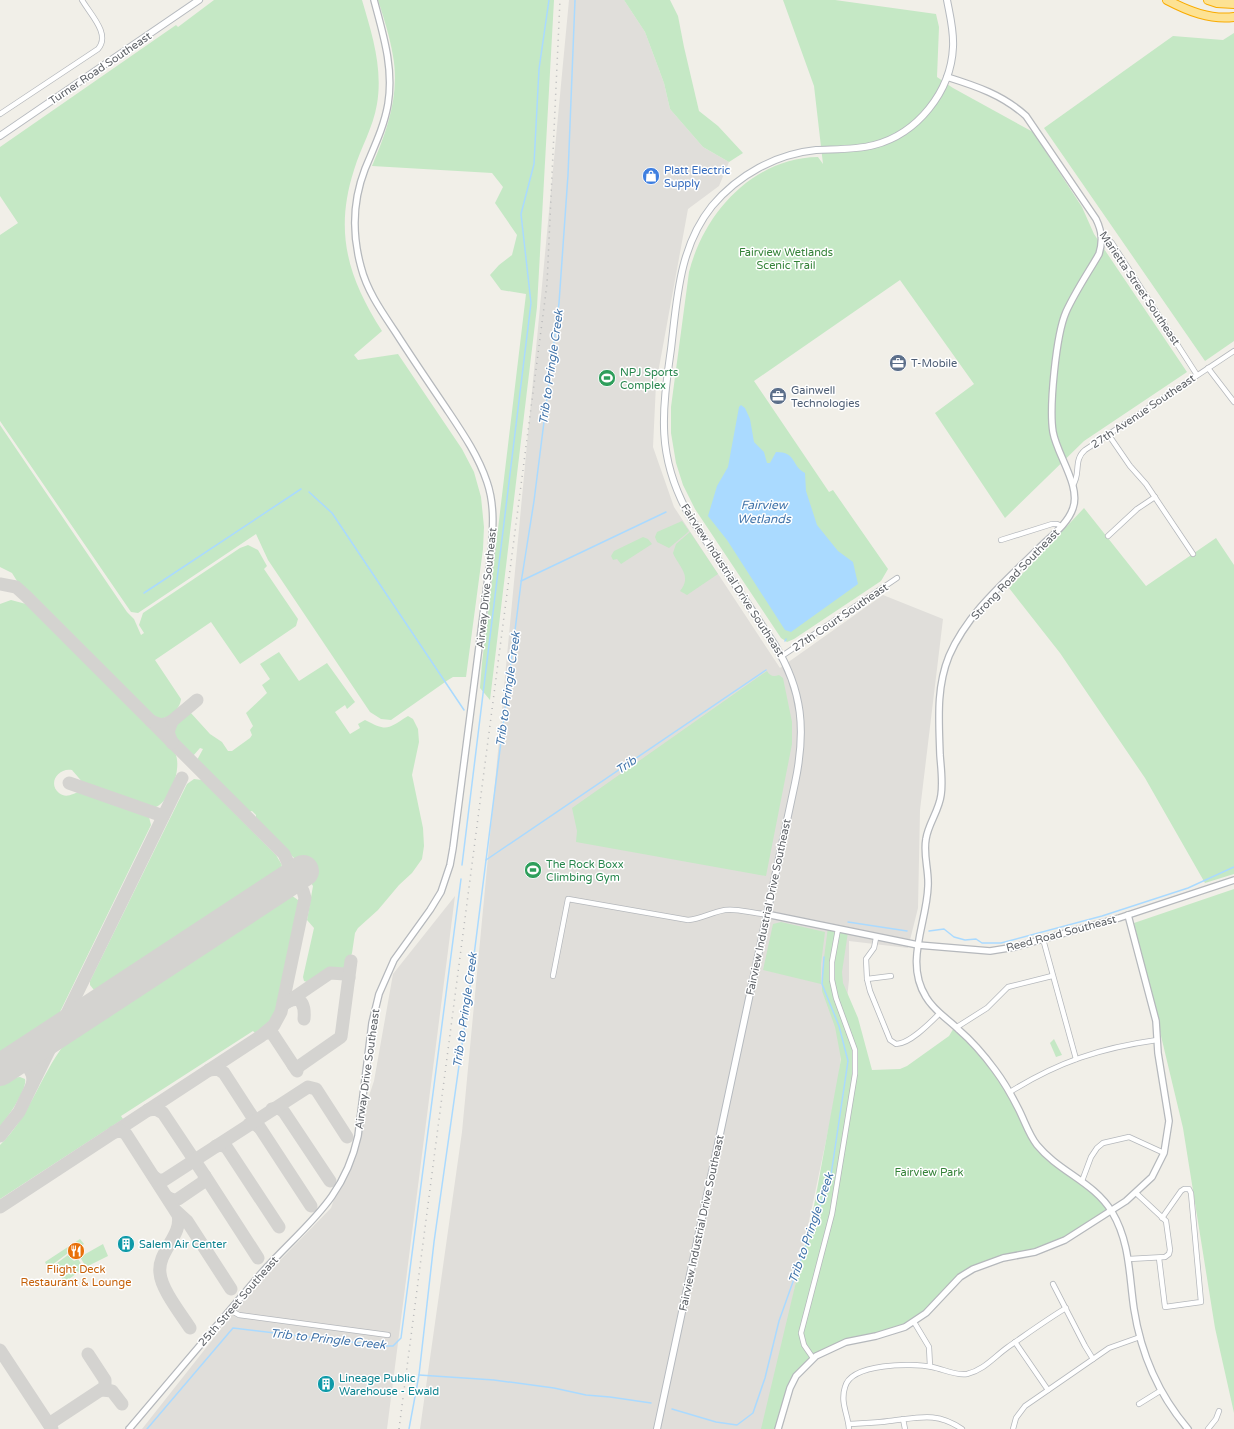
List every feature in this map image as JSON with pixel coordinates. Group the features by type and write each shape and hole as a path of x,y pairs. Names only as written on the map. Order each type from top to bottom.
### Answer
{"highway":[{"path":"1167,0 1201,14 1217,17 1234,17"},
{"path":"1208,0 1217,3 1234,4"}],"main road":[{"name":"Turner Road Southeast","path":"0,136 199,0"},
{"name":"Fairview Industrial Drive Southeast","path":"657,1429 798,767 801,744 801,720 798,697 792,677 782,656 689,515 680,498 669,469 664,435 663,407 684,261 695,232 706,214 724,193 747,175 770,163 797,154 863,148 891,139 906,130 924,115 937,97 947,77 952,58 953,39 946,0"}],"street":[{"path":"0,114 98,49 102,44 104,35 82,0"},
{"name":"Airway Drive Southeast","path":"346,1172 358,1136 372,1023 381,986 394,960 436,901 450,865 491,554 493,527 490,492 475,454 380,309 366,283 359,259 355,226 357,200 362,178 384,122 389,95 388,56 374,0"},
{"name":"Marietta Street Southeast","path":"947,77 995,94 1012,104 1026,116 1089,208 1101,233 1112,243 1197,375"},
{"name":"Strong Road Southeast","path":"1101,233 1102,244 1099,254 1065,314 1059,340 1052,425 1057,446 1073,485 1075,503 1069,516 1061,526 974,614 958,638 946,666 940,691 938,708 941,795 926,839 925,853 928,886 916,962 919,983 928,1000 984,1055 1010,1092 1034,1142 1060,1167 1096,1191 1111,1211 1123,1235 1129,1258 1134,1310 1140,1338 1160,1391 1188,1429"},
{"name":"27th Avenue Southeast","path":"1073,485 1076,480 1077,462 1081,454 1108,434 1234,351"},
{"path":"1208,368 1234,402"},
{"path":"1108,434 1130,466 1155,496 1193,554"},
{"path":"1108,536 1137,509 1155,496"},
{"path":"1001,540 1055,524 1061,526"},
{"name":"27th Court Southeast","path":"782,656 897,578"},
{"name":"Reed Road Southeast","path":"766,914 918,946 990,951 1043,939 1128,915 1234,880"},
{"path":"553,976 568,899 688,920 700,919 731,909 766,914"},
{"path":"778,1429 790,1388 796,1376 814,1358 846,1342 896,1331 914,1322 932,1308 960,1277 973,1268 988,1262 1031,1253 1065,1240 1111,1211 1136,1193 1152,1177 1164,1153 1169,1121 1158,1053 1156,1021 1128,915"},
{"path":"814,1358 804,1345 802,1333 833,1207 846,1134 855,1069 853,1042 836,998 832,980 832,962 838,930"},
{"path":"876,938 874,948 866,959 867,979 887,1036 894,1043 899,1044 918,1032 940,1013"},
{"path":"1043,939 1076,1059"},
{"path":"867,979 891,976"},
{"path":"956,1027 987,1008 1008,987 1052,976"},
{"path":"1010,1092 1034,1076 1060,1064 1129,1044 1157,1040"},
{"path":"1082,1181 1091,1157 1097,1148 1103,1143 1129,1137 1164,1153"},
{"name":"25th Street Southeast","path":"128,1429 284,1248 324,1209 346,1172"},
{"path":"1159,1258 1164,1307 1201,1302 1192,1193 1189,1189 1184,1189 1181,1191 1162,1218"},
{"path":"1129,1258 1159,1258 1169,1254 1170,1250 1168,1224 1136,1193"},
{"path":"1053,1284 1085,1346 1093,1358"},
{"path":"962,1429 947,1421 930,1416 849,1427 843,1399 847,1382 853,1376 880,1367 908,1365 930,1366 966,1374 987,1364 1015,1342 1066,1308"},
{"path":"230,1310 239,1315 388,1335"},
{"path":"914,1322 929,1347 930,1366"},
{"path":"1013,1429 1016,1418 1025,1406 1093,1358 1116,1345 1140,1338"},
{"path":"1015,1342 1048,1390"},
{"path":"1139,1404 1160,1391"},
{"path":"1208,1429 1216,1419 1219,1411"},
{"path":"903,1419 905,1429"}],"shaded area":[{"path":"569,0 624,0 645,32 664,83 670,109 703,147 729,162 719,186 688,209 656,384 653,447 674,507 780,668 883,595 943,619 920,810 918,908 908,948 849,941 849,980 838,1084 765,1429 420,1429 462,1132"},
{"path":"455,896 387,1429 142,1429 254,1287 331,1208 374,1081 393,974"}],"green space":[{"path":"214,0 362,0 373,38 379,77 377,104 373,121 354,170 348,193 345,214 345,234 348,254 360,292 382,331 354,355 358,360 398,354 462,449 474,472 481,497 484,527 483,549 466,677 453,677 391,720 381,719 370,712 268,560 256,534 138,613 131,612 0,421 0,235 18,223 0,196 0,147 176,25 178,27"},
{"path":"378,0 554,0 537,307 490,700 480,688 482,663 526,294 501,290 490,275 499,265 512,255 517,235 495,203 503,187 492,173 372,166 383,140 391,112 395,85 395,70 392,49"},
{"path":"624,0 670,0 678,16 699,111 718,126 743,153 729,162 703,147 670,109 664,83 645,32"},
{"name":"Fairview Wetlands Scenic Trail","path":"783,0 835,0 936,14 939,27 937,77 953,88 1033,132 1082,207 1094,234 1187,372 1084,441 1005,518 935,413 974,384 900,280 754,381 829,492 833,490 888,569 881,581 794,639 787,642 781,638 695,509 683,485 676,463 671,433 671,407 689,272 696,250 706,229 719,210 735,193 753,178 773,167 794,160 818,157 823,164 814,86"},
{"path":"1234,33 1234,341 1205,361 1044,128 1173,36 1223,40"},
{"path":"0,425 127,612 134,619 141,635 144,633 139,625 143,613 240,548 248,545 258,550 267,566 264,569 298,619 296,626 240,664 211,622 155,660 181,699 176,711 164,718 156,718 17,581 12,573 0,567"},
{"path":"1084,508 1146,586 1216,538 1234,565 1234,874 1205,883 1145,778 1060,653 1009,588"},
{"path":"682,521 689,531 687,533 669,548 657,542 655,537 657,532"},
{"path":"690,532 718,574 687,595 680,591 684,586 685,576 673,553 676,544"},
{"path":"643,537 648,539 652,544 621,564 617,559 613,560 611,556 614,551"},
{"path":"11,600 26,604 175,753 177,768 176,776 169,793 159,805 153,808 84,784 72,770 63,771 56,777 54,785 62,795 65,796 82,792 106,799 144,813 149,817 151,825 58,1016 51,1023 0,1056 0,604"},
{"path":"279,652 299,681 327,663 355,702 347,709 345,705 335,712 350,734 360,728 358,724 365,720 378,726 387,727 396,724 408,716 413,719 418,729 419,742 412,775 423,828 424,846 422,859 412,873 399,885 378,910 358,928 355,933 352,953 345,970 330,971 310,983 304,981 303,977 314,928 307,920 313,886 294,858 256,819 256,815 252,811 249,812 197,760 203,749 200,748 193,756 181,744 175,734 177,725 190,712 210,734 222,742 228,751 232,751 250,738 252,735 250,730 253,726 246,713 267,693 262,685 270,679 260,664"},
{"path":"767,671 772,676 779,675 783,678 792,722 792,744 766,876 576,842 577,831 572,808"},
{"path":"194,779 202,780 276,855 282,865 277,875 101,990 94,990 90,985 90,981 187,784"},
{"path":"1234,889 1234,1413 1215,1328 1183,1128 1134,923"},
{"path":"291,895 298,900 298,905 277,1008 272,1019 255,1033 253,1031 121,1116 123,1119 0,1199 0,1145 21,1120 52,1063 71,1036 285,896"},
{"path":"781,922 825,932 821,964 821,984 763,970 773,924"},
{"name":"Fairview Park","path":"828,927 848,932 842,972 843,983 858,1018 872,1070 900,1069 907,1066 949,1036 955,1026 997,1072 1034,1142 1080,1180 1111,1211 1065,1240 973,1269 911,1324 846,1342 816,1356 796,1376 778,1429 761,1429 814,1206 841,1059 835,1027 822,991 822,973"},
{"path":"1054,1039 1062,1055 1056,1057 1050,1043"},
{"path":"20,1077 25,1079 23,1089 12,1110 0,1126 0,1083 5,1079"},
{"path":"80,1239 84,1244 81,1246 80,1244 48,1268 45,1262"},
{"path":"103,1244 108,1256 86,1267 80,1257"},
{"path":"68,1255 74,1261 78,1259 84,1268 65,1282 53,1266"}],"water":[{"name":"Fairview Wetlands","path":"741,405 745,408 750,419 754,442 764,452 767,463 770,463 776,452 787,454 805,473 806,491 817,525 838,551 853,562 858,584 791,632 785,630 727,540 708,516 717,486 728,467 739,407"}],"waterway":[{"path":"462,865 531,303 521,214 534,164 539,69 549,0"},
{"name":"Trib to Pringle Creek","path":"409,1429 419,1375 434,1242 469,995 521,583 534,501 559,303 568,175 575,0"},
{"path":"144,593 301,489"},
{"path":"309,492 332,513 464,710"},
{"name":"Trib","path":"521,581 666,512"},
{"name":"Trib","path":"486,860 766,670"},
{"path":"929,931 944,929 954,937 965,940 976,939 982,943 1001,943 1102,916 1188,888 1234,867"},
{"name":"Trib to Pringle Creek","path":"147,1429 233,1328 384,1346 393,1346 401,1338 461,879"},
{"path":"848,922 907,931"},
{"name":"Trib to Pringle Creek","path":"672,1409 716,1422 737,1425 753,1413 765,1378 779,1321 831,1175 848,1061 839,1026 822,984 824,957"},
{"name":"Trib to Pringle Creek","path":"419,1375 494,1380 554,1388 586,1395 651,1403"}],"taxiway":[{"path":"0,584 16,587 26,596 284,854 289,865 284,883 299,886 303,891 305,898 281,1012 274,1025 261,1036 0,1207"},
{"path":"172,721 197,700"},
{"path":"151,721 161,724 166,724 172,721 168,732 172,743"},
{"path":"0,1136 19,1112 182,778"},
{"path":"69,783 163,816"},
{"path":"293,1065 298,1067 341,1037 351,961"},
{"path":"283,1005 330,973 345,974 349,978"},
{"path":"289,1001 300,1001 304,1011 304,1019"},
{"path":"265,1033 272,1033 297,1071"},
{"path":"5,1066 15,1063 28,1067 33,1077 32,1085"},
{"path":"209,1070 218,1069 224,1073 259,1127"},
{"path":"154,1177 158,1180 164,1180 308,1087 316,1089 347,1137"},
{"path":"272,1109 279,1108 284,1112 330,1181"},
{"path":"148,1110 156,1109 163,1113 205,1176 203,1182 178,1199 173,1200 167,1197"},
{"path":"249,1124 255,1124 260,1128 311,1206"},
{"path":"114,1132 121,1131 126,1134 178,1215 179,1222 177,1230 162,1258 160,1273 161,1279 168,1294 190,1328"},
{"path":"216,1146 222,1145 227,1148 279,1227"},
{"path":"205,1176 258,1258"},
{"path":"176,1211 187,1221 231,1289"},
{"path":"0,1350 52,1429"},
{"path":"49,1424 105,1387 105,1380 88,1354"},
{"path":"102,1390 112,1391 122,1404"}],"runway":[{"path":"0,1070 303,871"}],"railway":[{"path":"399,1429 547,284 560,0"}],"place":[{"name":"Platt Electric Supply","path":"651,176"},
{"name":"T-Mobile","path":"898,363"},
{"name":"NPJ Sports Complex","path":"607,378"},
{"name":"Gainwell Technologies","path":"778,396"},
{"name":"The Rock Boxx Climbing Gym","path":"533,870"},
{"name":"Salem Air Center","path":"126,1244"},
{"name":"Flight Deck Restaurant & Lounge","path":"76,1251"},
{"name":"Lineage Public Warehouse - Ewald","path":"326,1384"}]}
